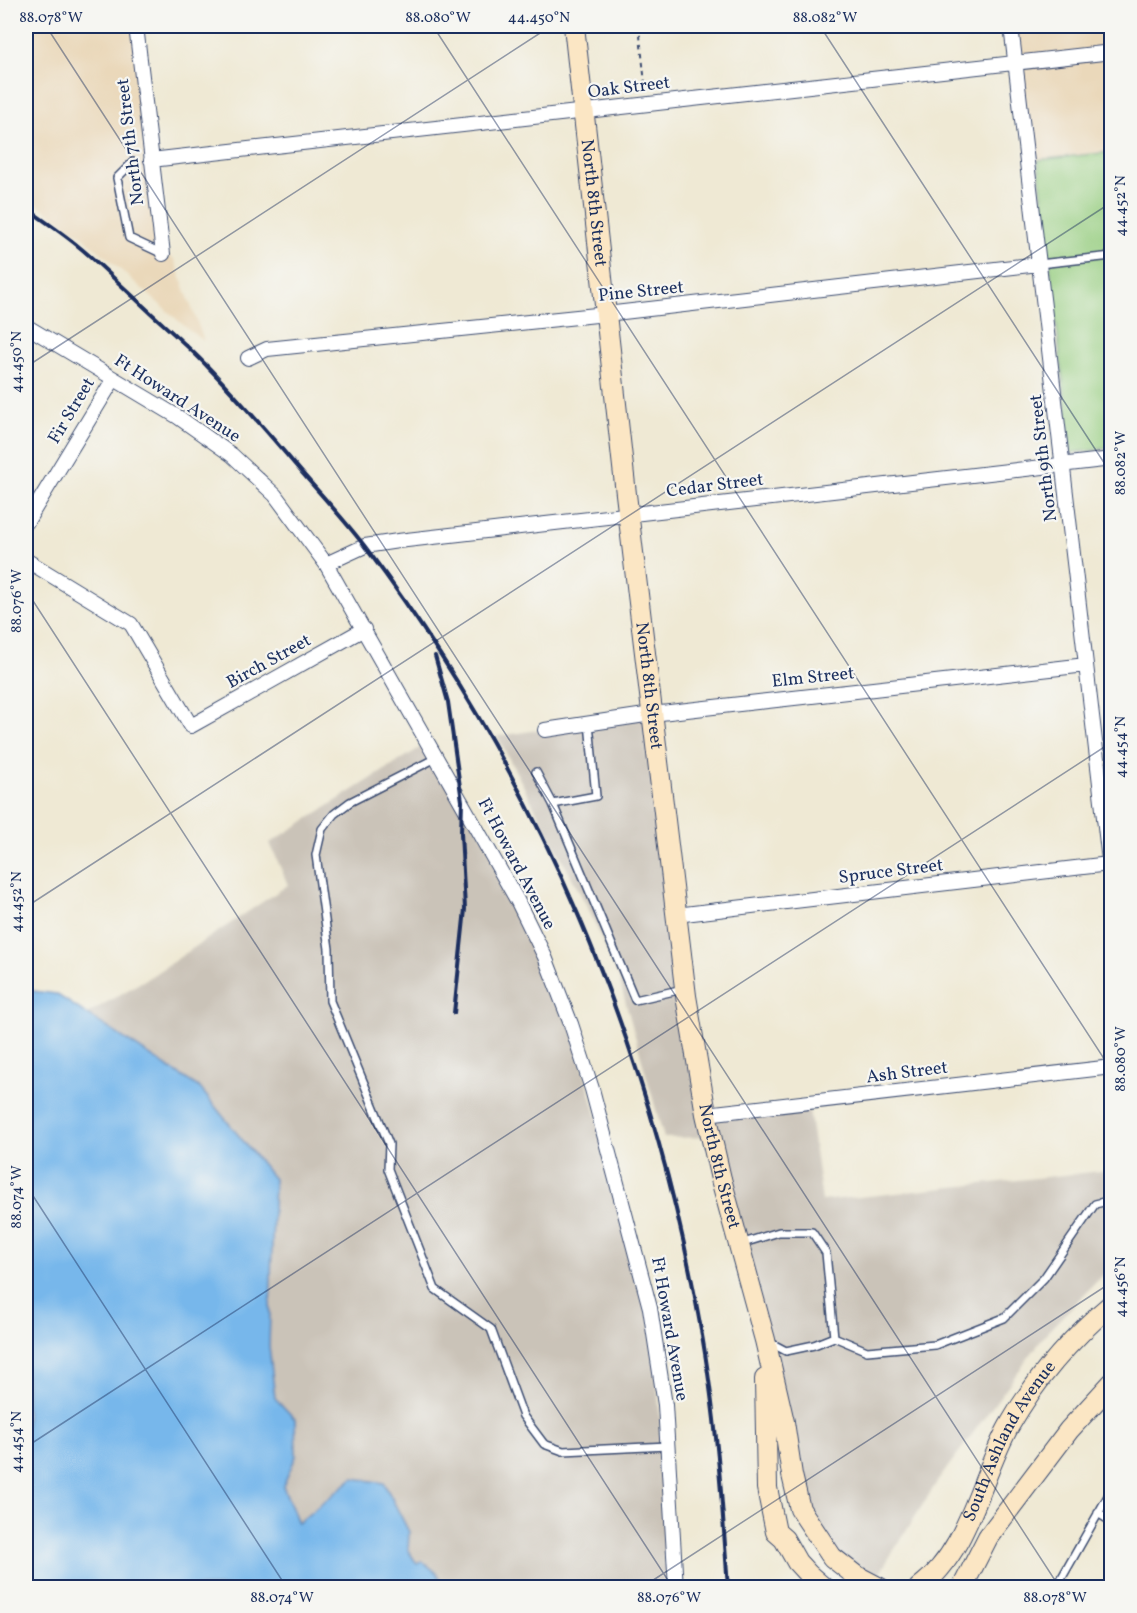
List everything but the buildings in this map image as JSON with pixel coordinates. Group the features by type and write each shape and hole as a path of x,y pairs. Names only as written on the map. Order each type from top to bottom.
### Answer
{"main road":[{"name":"North 8th Street","path":"574,26 628,515 676,915 685,988 706,1114 765,1340 784,1422 800,1509 832,1557 855,1575 880,1587"},
{"name":"South Ashland Avenue","path":"919,1587 935,1575 950,1554 1009,1426 1049,1367 1112,1304"},
{"name":"North 8th Street","path":"765,1340 767,1488 776,1532 784,1539 797,1562 808,1575 824,1587"},
{"name":"South Ashland Avenue","path":"962,1587 995,1528 1069,1430 1112,1383"},
{"path":"776,1532 777,1545 790,1570 804,1587"}],"street":[{"name":"North 7th Street","path":"136,26 163,254"},
{"name":"North 9th Street","path":"1011,26 1112,886"},
{"name":"Oak Street","path":"151,160 1112,52"},
{"name":"Pine Street","path":"248,358 267,349 606,314 1039,264"},
{"name":"Ft Howard Avenue","path":"26,326 178,417 232,455 275,495 326,564 517,900 545,957 571,1024 595,1100 650,1308 665,1405 676,1587"},
{"name":"Fir Street","path":"26,523 113,380"},
{"name":"Cedar Street","path":"326,564 364,546 1112,459"},
{"name":"Birch Street","path":"26,560 131,624 191,726 364,629"},
{"name":"Elm Street","path":"545,730 652,714 1086,665"},
{"name":"Spruce Street","path":"676,915 1109,864"},
{"name":"Ash Street","path":"706,1114 1112,1067"}],"lane":[{"path":"133,162 117,177 129,238 163,254"},
{"path":"1039,264 1112,256"},
{"path":"553,804 596,796 589,723"},
{"path":"438,758 350,802 334,814 322,829 316,855 329,949 330,1001 389,1144 388,1169 435,1289 491,1329 523,1416 544,1444 563,1451 668,1446"},
{"path":"536,772 553,804 635,1000 685,988"},
{"path":"765,1340 786,1351 814,1346 834,1337 867,1351 935,1345 1004,1318 1044,1278 1095,1204 1112,1200"},
{"path":"739,1244 780,1232 812,1232 826,1253 834,1337"},
{"path":"1056,1587 1112,1489"},
{"path":"1098,1513 1112,1521"}],"path":[{"path":"639,26 645,84"}],"shaded area":[{"path":"26,26 136,26 161,251 174,259 204,341 81,235 26,197"},
{"path":"1011,26 1111,26 1111,152 1027,161"},
{"path":"652,714 706,1114 808,1102 822,1201 1111,1170 1111,1267 1048,1331 937,1482 872,1585 812,1528 712,1137 664,1138 619,979 589,910 497,736"},
{"path":"429,742 483,837 571,1024 650,1308 676,1587 445,1587 437,1573 417,1565 408,1550 409,1532 331,1495 298,1523 283,1486 296,1456 295,1420 275,1398 269,1346 274,1179 200,1088 87,1014 153,975 288,885 270,843"}],"green space":[{"path":"1111,152 1111,448 1071,453 1038,160"}],"water":[{"path":"26,990 56,994 200,1088 274,1179 269,1346 275,1398 295,1419 296,1456 283,1486 298,1523 353,1478 384,1483 409,1532 408,1550 417,1564 422,1561 437,1573 445,1587 26,1587"}],"railway":[{"path":"26,208 85,252 199,357 350,527 428,636 484,726 534,820 579,916 618,1015 651,1116 678,1219 700,1324 710,1389 721,1488 728,1588"},
{"path":"435,656 448,702 462,801 461,833 465,909 454,1013"}]}
